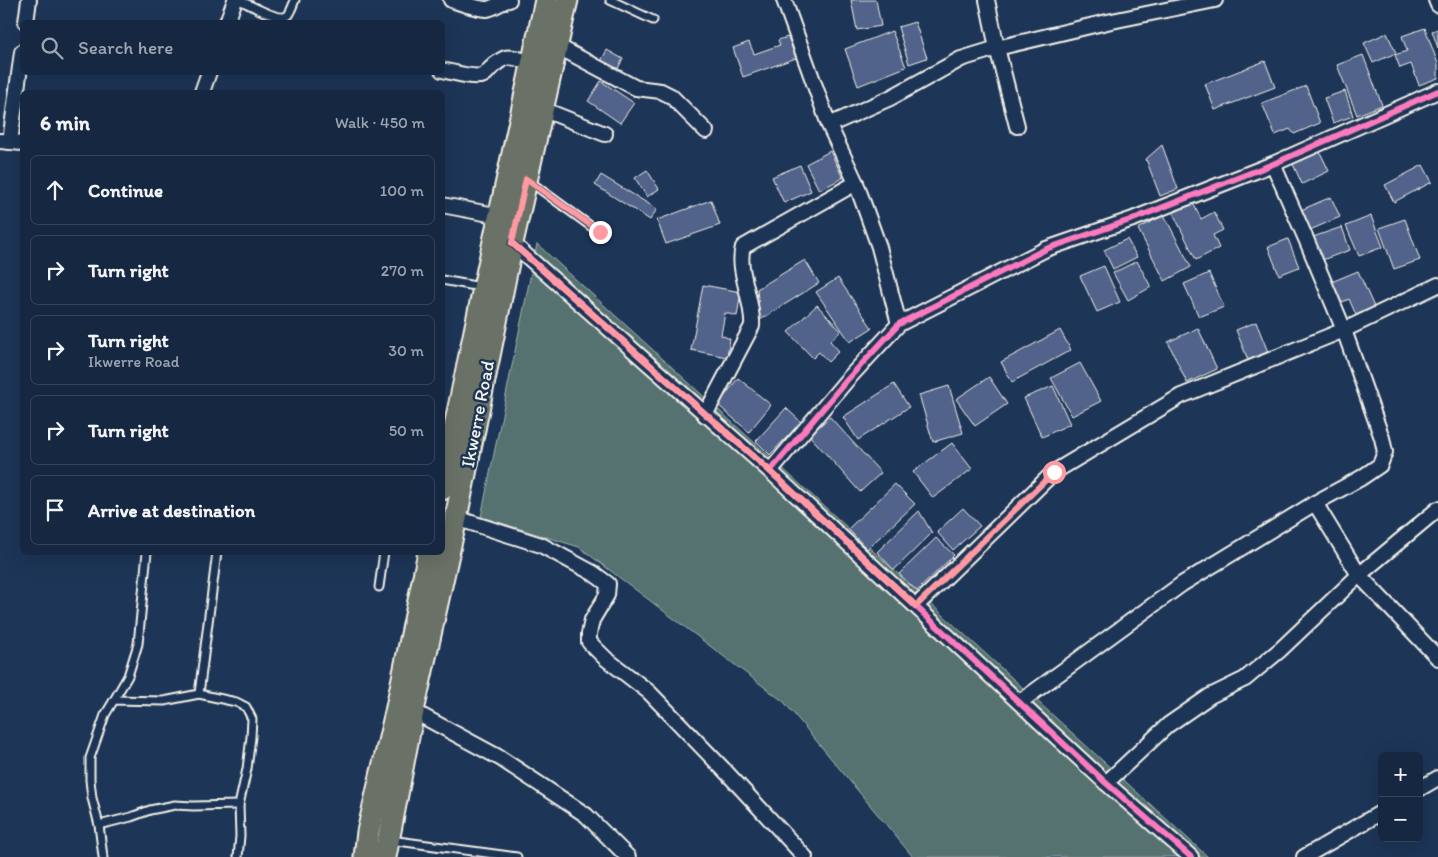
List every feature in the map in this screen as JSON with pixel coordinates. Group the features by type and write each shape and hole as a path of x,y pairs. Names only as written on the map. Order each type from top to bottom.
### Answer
{"main road":[{"name":"Ikwerre Road","path":"445,475 546,0"},
{"name":"Ikwerre Road","path":"386,848 413,711 456,518 512,243 567,0"},
{"path":"365,857 368,832 390,739 428,555"}],"street":[{"path":"26,20 29,0"},
{"path":"228,20 237,0"},
{"path":"451,0 486,9 509,0"},
{"path":"784,0 829,125 856,184 879,248 900,324"},
{"path":"987,0 1017,126"},
{"path":"829,125 890,98 961,58 1107,22 1215,0"},
{"path":"1436,0 1438,5"},
{"path":"557,46 636,88 661,91 670,96 706,131"},
{"path":"445,71 479,77 503,58 508,57 532,63"},
{"path":"11,142 20,68"},
{"path":"203,90 208,75"},
{"path":"770,471 847,380 900,324 1046,249 1133,219 1273,164 1438,91"},
{"path":"542,109 605,134"},
{"path":"1020,702 1182,584 1315,502 1361,478 1380,465 1385,452 1382,438 1344,330 1273,164"},
{"path":"705,415 752,326 753,316 742,265 741,254 743,247 856,184"},
{"path":"445,206 500,216"},
{"path":"512,243 770,471 1106,783 1191,857"},
{"path":"916,606 1054,472 1181,396 1344,330 1438,285"},
{"path":"1315,502 1359,575 1436,652"},
{"path":"1106,783 1168,725 1210,696 1245,679 1280,650 1359,575 1438,509"},
{"path":"456,518 541,544 593,573 608,584 607,595 592,620 589,634 590,642 605,658 649,692 805,857"},
{"path":"413,711 500,758 586,815 628,857"},
{"path":"1423,787 1438,778"},
{"path":"1304,857 1378,814"}],"lane":[{"path":"237,0 278,18 286,17 290,13 295,0"},
{"path":"610,0 653,20"},
{"path":"526,179 600,232"},
{"path":"445,281 484,288"},
{"path":"103,857 92,798 90,758 105,715 128,676 138,644 147,555"},
{"path":"200,694 217,555"},
{"path":"379,587 384,555"},
{"path":"114,700 164,700 200,694 236,702 246,708 252,720 247,769 239,804 240,836 238,857"},
{"path":"98,825 174,805 239,804"},
{"path":"386,848 517,857"}],"green space":[{"path":"537,244 1208,857 913,857 784,702 579,547 481,517"}],"building":[{"path":"851,0 876,0 881,26 857,30"},
{"path":"915,22 927,58 909,64 898,27"},
{"path":"1425,28 1438,64 1438,78 1419,85 1411,64 1400,68 1395,55 1407,51 1402,36"},
{"path":"1438,29 1438,48 1432,31"},
{"path":"892,31 906,67 858,86 845,49"},
{"path":"1387,33 1396,53 1373,63 1364,43"},
{"path":"788,37 796,58 743,77 733,48 749,42 754,54 780,45 778,40"},
{"path":"607,50 623,59 616,72 600,63"},
{"path":"1363,55 1382,105 1357,115 1337,65"},
{"path":"1265,61 1275,87 1215,110 1205,84"},
{"path":"601,81 634,103 620,123 588,101"},
{"path":"1306,86 1320,123 1294,134 1290,129 1275,135 1262,103"},
{"path":"1345,91 1353,116 1333,123 1324,98"},
{"path":"1162,145 1178,189 1160,196 1146,159"},
{"path":"1319,150 1329,171 1302,184 1292,162"},
{"path":"830,151 843,178 819,190 806,164"},
{"path":"800,165 811,191 784,203 772,177"},
{"path":"1423,165 1432,182 1394,202 1385,185"},
{"path":"647,170 659,189 647,197 635,178"},
{"path":"601,175 657,209 650,220 595,185"},
{"path":"1331,197 1340,217 1310,230 1301,210"},
{"path":"711,200 720,225 666,244 657,220"},
{"path":"1193,203 1201,219 1214,212 1223,230 1213,235 1219,248 1196,260 1173,213"},
{"path":"1164,215 1191,267 1165,281 1138,229"},
{"path":"1371,216 1383,247 1359,256 1346,226"},
{"path":"1405,219 1420,260 1394,269 1379,228"},
{"path":"1342,227 1350,250 1322,260 1313,237"},
{"path":"1127,239 1137,257 1113,269 1104,250"},
{"path":"1288,239 1299,267 1279,275 1268,247"},
{"path":"805,260 819,283 760,320 757,289"},
{"path":"1137,261 1151,287 1128,300 1113,273"},
{"path":"1104,266 1120,302 1097,312 1080,276"},
{"path":"1358,271 1374,307 1356,315 1349,299 1338,304 1329,283"},
{"path":"1209,273 1224,307 1199,317 1184,284"},
{"path":"838,278 872,328 850,342 816,292"},
{"path":"703,285 741,292 737,316 725,313 721,335 730,339 727,357 691,350"},
{"path":"817,305 841,331 830,341 839,351 828,362 819,352 813,358 788,332"},
{"path":"1256,322 1268,352 1248,360 1236,330"},
{"path":"1198,328 1217,369 1187,383 1168,342"},
{"path":"1060,330 1071,350 1012,382 1001,362"},
{"path":"1080,363 1101,401 1072,416 1051,378"},
{"path":"989,377 1007,404 975,426 956,399"},
{"path":"738,378 771,405 749,432 718,405"},
{"path":"894,384 909,407 858,440 843,417"},
{"path":"949,386 963,433 933,442 919,395"},
{"path":"1053,386 1070,424 1042,437 1024,398"},
{"path":"786,408 801,422 770,455 756,441"},
{"path":"830,417 881,473 860,492 809,435"},
{"path":"952,443 972,469 933,498 913,472"},
{"path":"895,484 915,504 867,549 848,529"},
{"path":"963,508 980,526 953,550 937,532"},
{"path":"919,511 932,533 894,570 877,552"},
{"path":"936,538 954,555 917,591 899,574"}],"cycle path":[{"path":"770,471 847,380 899,324 1046,249 1133,219 1273,164 1438,91"},
{"path":"512,243 770,471 1106,783 1191,857"}],"route":[{"path":"600,232 526,179 512,243 770,471 916,606 1054,472"}]}
